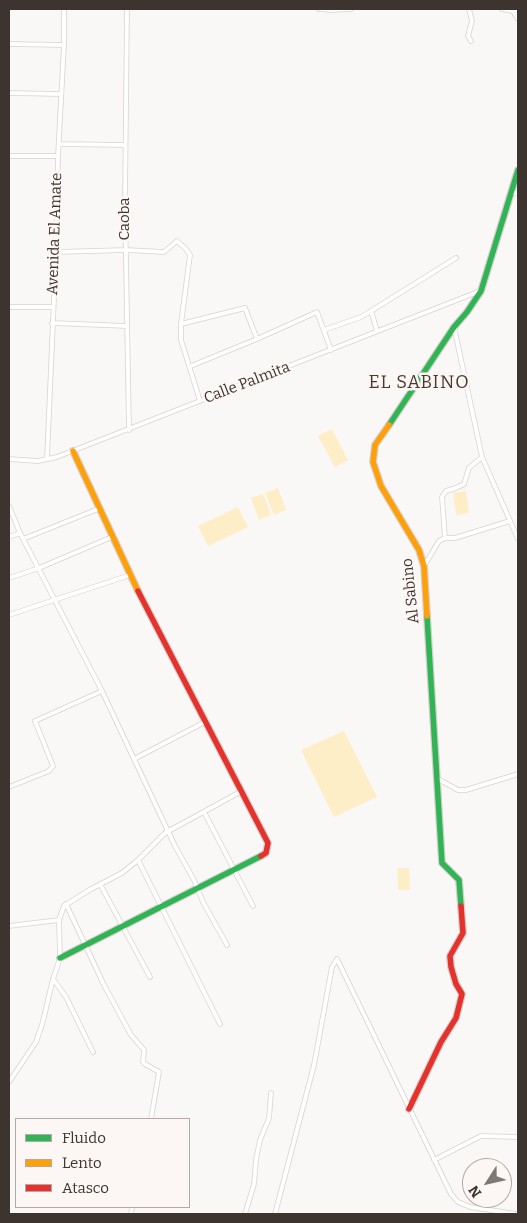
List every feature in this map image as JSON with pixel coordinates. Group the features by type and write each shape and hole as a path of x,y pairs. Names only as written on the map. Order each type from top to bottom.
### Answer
{"street":[{"name":"Avenida El Amate","path":"47,459 64,9"},
{"name":"Caoba","path":"127,9 125,145 130,430"},
{"path":"319,9 351,9"},
{"path":"469,9 472,21 468,36 471,41"},
{"path":"502,9 516,10 518,19"},
{"path":"9,44 64,45"},
{"path":"9,93 60,94"},
{"path":"59,144 125,145"},
{"path":"9,156 58,156"},
{"name":"Al Sabino","path":"409,1109 441,1042 456,1018 462,994 456,984 451,968 450,956 463,933 459,880 442,863 424,566 419,550 381,486 373,462 376,445 454,327 481,291 518,170"},
{"path":"512,192 518,194"},
{"path":"56,252 126,250 164,252 177,241 190,255 181,324 181,340 200,401"},
{"path":"324,330 371,311 456,258"},
{"name":"Calle Palmita","path":"9,459 38,461 73,451 481,291"},
{"path":"9,307 52,307"},
{"path":"181,324 242,307 247,309 257,339"},
{"path":"371,311 377,331"},
{"path":"190,366 317,312 331,350"},
{"path":"52,323 127,326"},
{"path":"454,327 482,457 518,539"},
{"path":"60,958 261,856 268,849 268,843 240,792 130,575 98,509 73,451"},
{"path":"445,538 442,497 446,491 464,484 469,468 482,457"},
{"path":"9,506 20,533 102,691 203,902 227,945"},
{"path":"24,539 98,509"},
{"path":"424,566 439,541 510,521"},
{"path":"9,537 20,533"},
{"path":"9,578 39,568 112,537"},
{"path":"9,615 130,575"},
{"path":"9,787 49,772 52,766 34,723 36,720 102,691"},
{"path":"134,759 205,722"},
{"path":"438,780 458,790 466,790 518,774"},
{"path":"9,1082 36,1042 42,1025 60,958 58,920 66,904 122,873 169,831 240,792"},
{"path":"204,812 252,906"},
{"path":"138,860 220,1024"},
{"path":"100,884 150,978"},
{"path":"66,904 104,985 131,1035 144,1050 143,1062 159,1072 152,1118"},
{"path":"9,926 58,920"},
{"path":"275,1214 314,1065 332,967 337,959 451,1194 458,1202 470,1207 486,1211 516,1214"},
{"path":"53,979 66,997 93,1052"},
{"path":"246,1214 254,1184 260,1140 268,1118 271,1093"},
{"path":"434,1160 481,1136 518,1138"}],"shaded area":[{"path":"332,429 348,460 335,467 318,436"},
{"path":"278,488 286,510 274,515 265,493"},
{"path":"466,491 469,513 456,515 453,493"},
{"path":"263,494 271,515 259,520 251,498"},
{"path":"238,507 248,527 208,546 198,526"},
{"path":"344,731 377,797 334,817 301,750"},
{"path":"397,868 409,868 410,890 398,890"}],"traffic: fast":[{"path":"389,425 454,327 481,291 518,170"},
{"path":"427,616 442,863 459,880 461,906"},
{"path":"60,958 261,856"}],"traffic: slow":[{"path":"389,425 375,445 373,462 381,486 419,550 424,566 427,616"},
{"path":"73,451 138,591"}],"traffic: jam":[{"path":"138,591 268,843 266,853 261,856"},
{"path":"409,1109 441,1042 456,1018 462,994 456,984 450,956 463,933 461,906"}],"district":[{"name":"EL SABINO","path":"419,383"}]}
